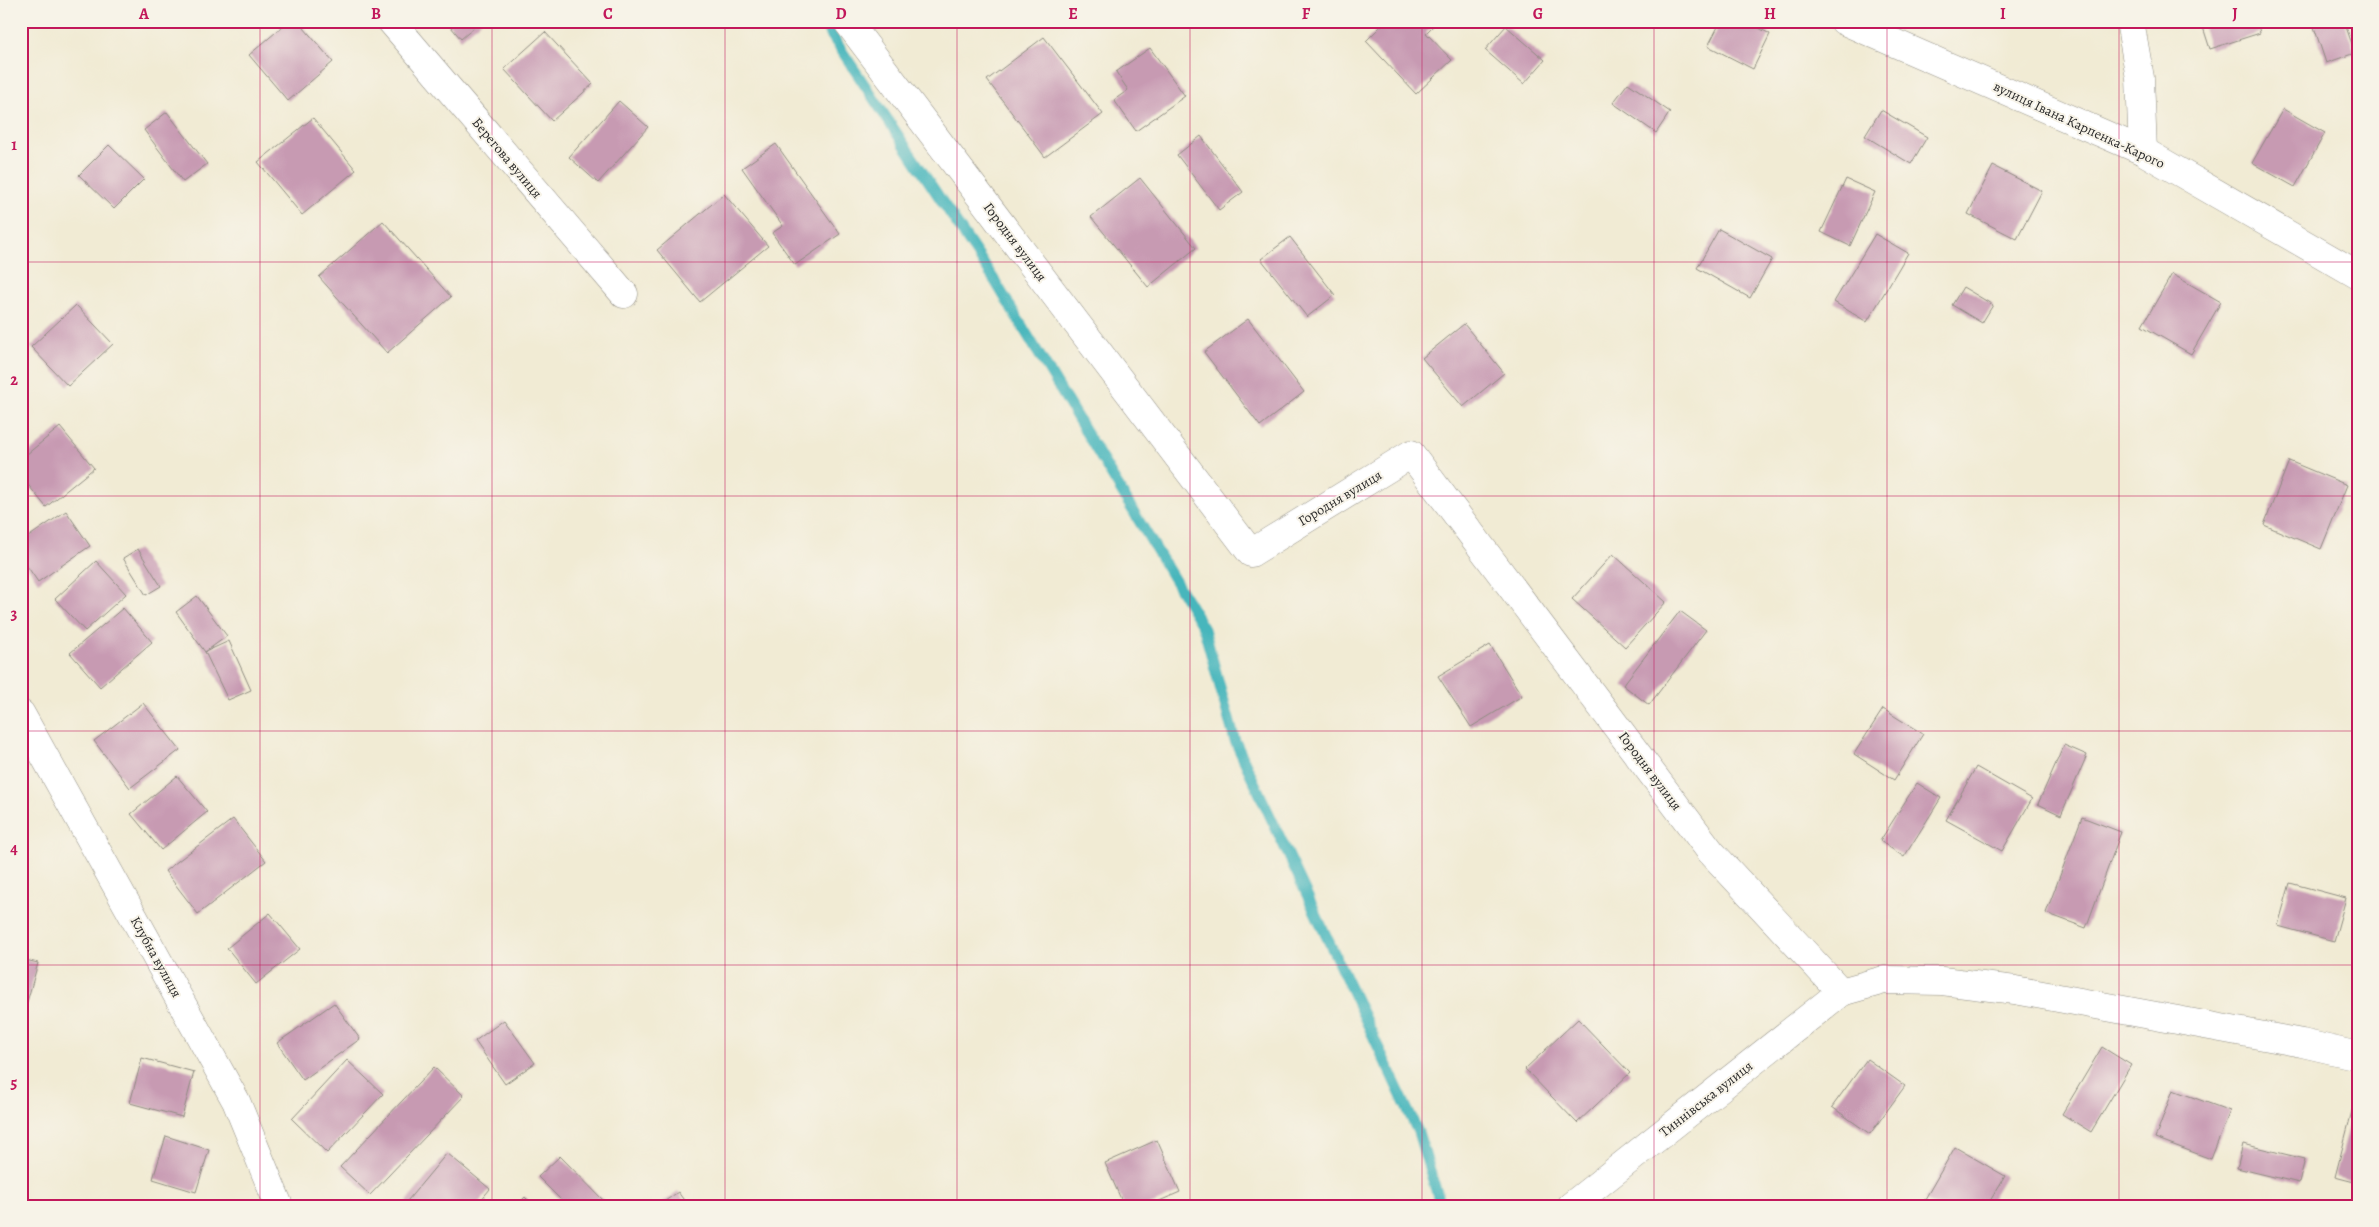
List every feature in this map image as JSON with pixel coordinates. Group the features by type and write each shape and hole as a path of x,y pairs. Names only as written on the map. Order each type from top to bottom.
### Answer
{"street":[{"name":"Берегова вулиця","path":"391,21 624,294"},
{"name":"Городня вулиця","path":"847,21 1251,552 1411,454 1711,852 1841,992"},
{"name":"вулиця Івана Карпенка-Карого","path":"1844,21 2143,151 2358,275"},
{"path":"2130,21 2140,78 2143,151"},
{"name":"Клубна вулиця","path":"21,714 236,1101 279,1206"},
{"path":"1841,992 1884,980 1942,981 2034,994 2302,1042 2358,1056"},
{"name":"Тиннівська вулиця","path":"1571,1206 1841,992"}],"building":[{"path":"289,21 298,21 333,62 288,101 249,55"},
{"path":"446,21 482,21 461,39"},
{"path":"1386,21 1438,21 1426,33 1452,60 1416,94 1366,41"},
{"path":"1721,21 1746,21 1770,34 1753,69 1708,46"},
{"path":"2201,21 2257,21 2260,33 2210,49"},
{"path":"2312,21 2344,21 2355,53 2326,63"},
{"path":"1506,26 1545,60 1524,84 1485,50"},
{"path":"545,32 593,84 552,121 504,69"},
{"path":"1044,37 1103,114 1045,157 987,80"},
{"path":"1150,48 1185,96 1136,131 1114,100 1128,90 1116,72"},
{"path":"1628,83 1670,112 1656,133 1613,103"},
{"path":"619,101 648,127 598,183 569,157"},
{"path":"2283,109 2325,133 2295,187 2252,163"},
{"path":"1881,110 1927,137 1911,164 1865,136"},
{"path":"167,112 207,164 183,182 144,130"},
{"path":"313,118 356,170 302,215 258,162"},
{"path":"1201,136 1243,192 1219,210 1177,155"},
{"path":"776,144 840,234 795,265 772,233 783,226 742,168"},
{"path":"109,145 144,179 114,209 79,175"},
{"path":"1993,166 2042,191 2017,239 1968,214"},
{"path":"1140,178 1196,248 1148,287 1091,217"},
{"path":"1846,179 1875,192 1850,246 1821,232"},
{"path":"21,186 29,193 21,201"},
{"path":"724,194 768,246 700,302 657,250"},
{"path":"383,221 451,297 387,353 319,277"},
{"path":"1719,229 1772,259 1750,298 1697,268"},
{"path":"1875,234 1908,253 1867,322 1834,302"},
{"path":"1290,237 1335,295 1307,317 1261,259"},
{"path":"2172,274 2221,302 2191,354 2142,326"},
{"path":"1963,287 1993,305 1982,323 1952,305"},
{"path":"76,305 113,344 68,386 31,347"},
{"path":"1248,319 1304,392 1260,426 1204,352"},
{"path":"1464,324 1504,373 1463,407 1422,358"},
{"path":"60,427 94,468 46,507 21,476 21,459"},
{"path":"2289,461 2347,485 2321,549 2264,525"},
{"path":"66,511 90,546 38,582 21,557 21,542"},
{"path":"138,549 161,586 146,595 123,558"},
{"path":"1613,554 1666,602 1625,647 1572,599"},
{"path":"96,561 126,594 85,631 55,599"},
{"path":"197,596 227,636 205,652 176,612"},
{"path":"123,608 152,642 100,687 70,653"},
{"path":"1680,611 1706,630 1649,705 1623,685"},
{"path":"229,641 251,690 228,700 205,652"},
{"path":"1490,645 1522,696 1471,727 1438,676"},
{"path":"143,703 180,750 130,788 94,741"},
{"path":"1883,709 1923,734 1894,780 1854,754"},
{"path":"2064,745 2087,755 2061,815 2038,804"},
{"path":"1976,767 2032,799 2002,851 1946,820"},
{"path":"177,776 207,812 161,850 131,814"},
{"path":"1917,783 1941,798 1904,857 1880,841"},
{"path":"2082,817 2121,832 2086,928 2046,913"},
{"path":"233,819 266,861 198,914 165,871"},
{"path":"2290,883 2346,898 2334,941 2278,926"},
{"path":"270,913 300,949 256,984 227,948"},
{"path":"21,959 38,963 22,1020 21,1020"},
{"path":"334,1003 360,1039 303,1080 277,1043"},
{"path":"1578,1019 1630,1073 1577,1123 1525,1069"},
{"path":"504,1020 535,1063 505,1084 475,1041"},
{"path":"2102,1047 2131,1065 2091,1132 2062,1114"},
{"path":"142,1058 194,1072 182,1117 130,1103"},
{"path":"1867,1059 1905,1086 1870,1134 1832,1107"},
{"path":"347,1060 383,1094 327,1153 292,1119"},
{"path":"434,1067 464,1096 370,1195 340,1167"},
{"path":"2173,1090 2230,1111 2211,1159 2155,1138"},
{"path":"2353,1107 2358,1108 2358,1183 2335,1177"},
{"path":"166,1136 209,1150 196,1192 153,1179"},
{"path":"1157,1140 1180,1192 1148,1206 1124,1206 1105,1163"},
{"path":"2243,1144 2305,1159 2299,1183 2237,1168"},
{"path":"1955,1147 2005,1176 1987,1206 1937,1206 1925,1199"},
{"path":"447,1153 490,1189 476,1206 403,1206"},
{"path":"560,1156 606,1203 603,1206 567,1206 538,1177"},
{"path":"678,1192 688,1206 658,1206"},
{"path":"525,1197 534,1206 516,1206"}],"waterway":[{"path":"822,21 995,281 1204,629 1235,741 1418,1132 1441,1206"}]}
